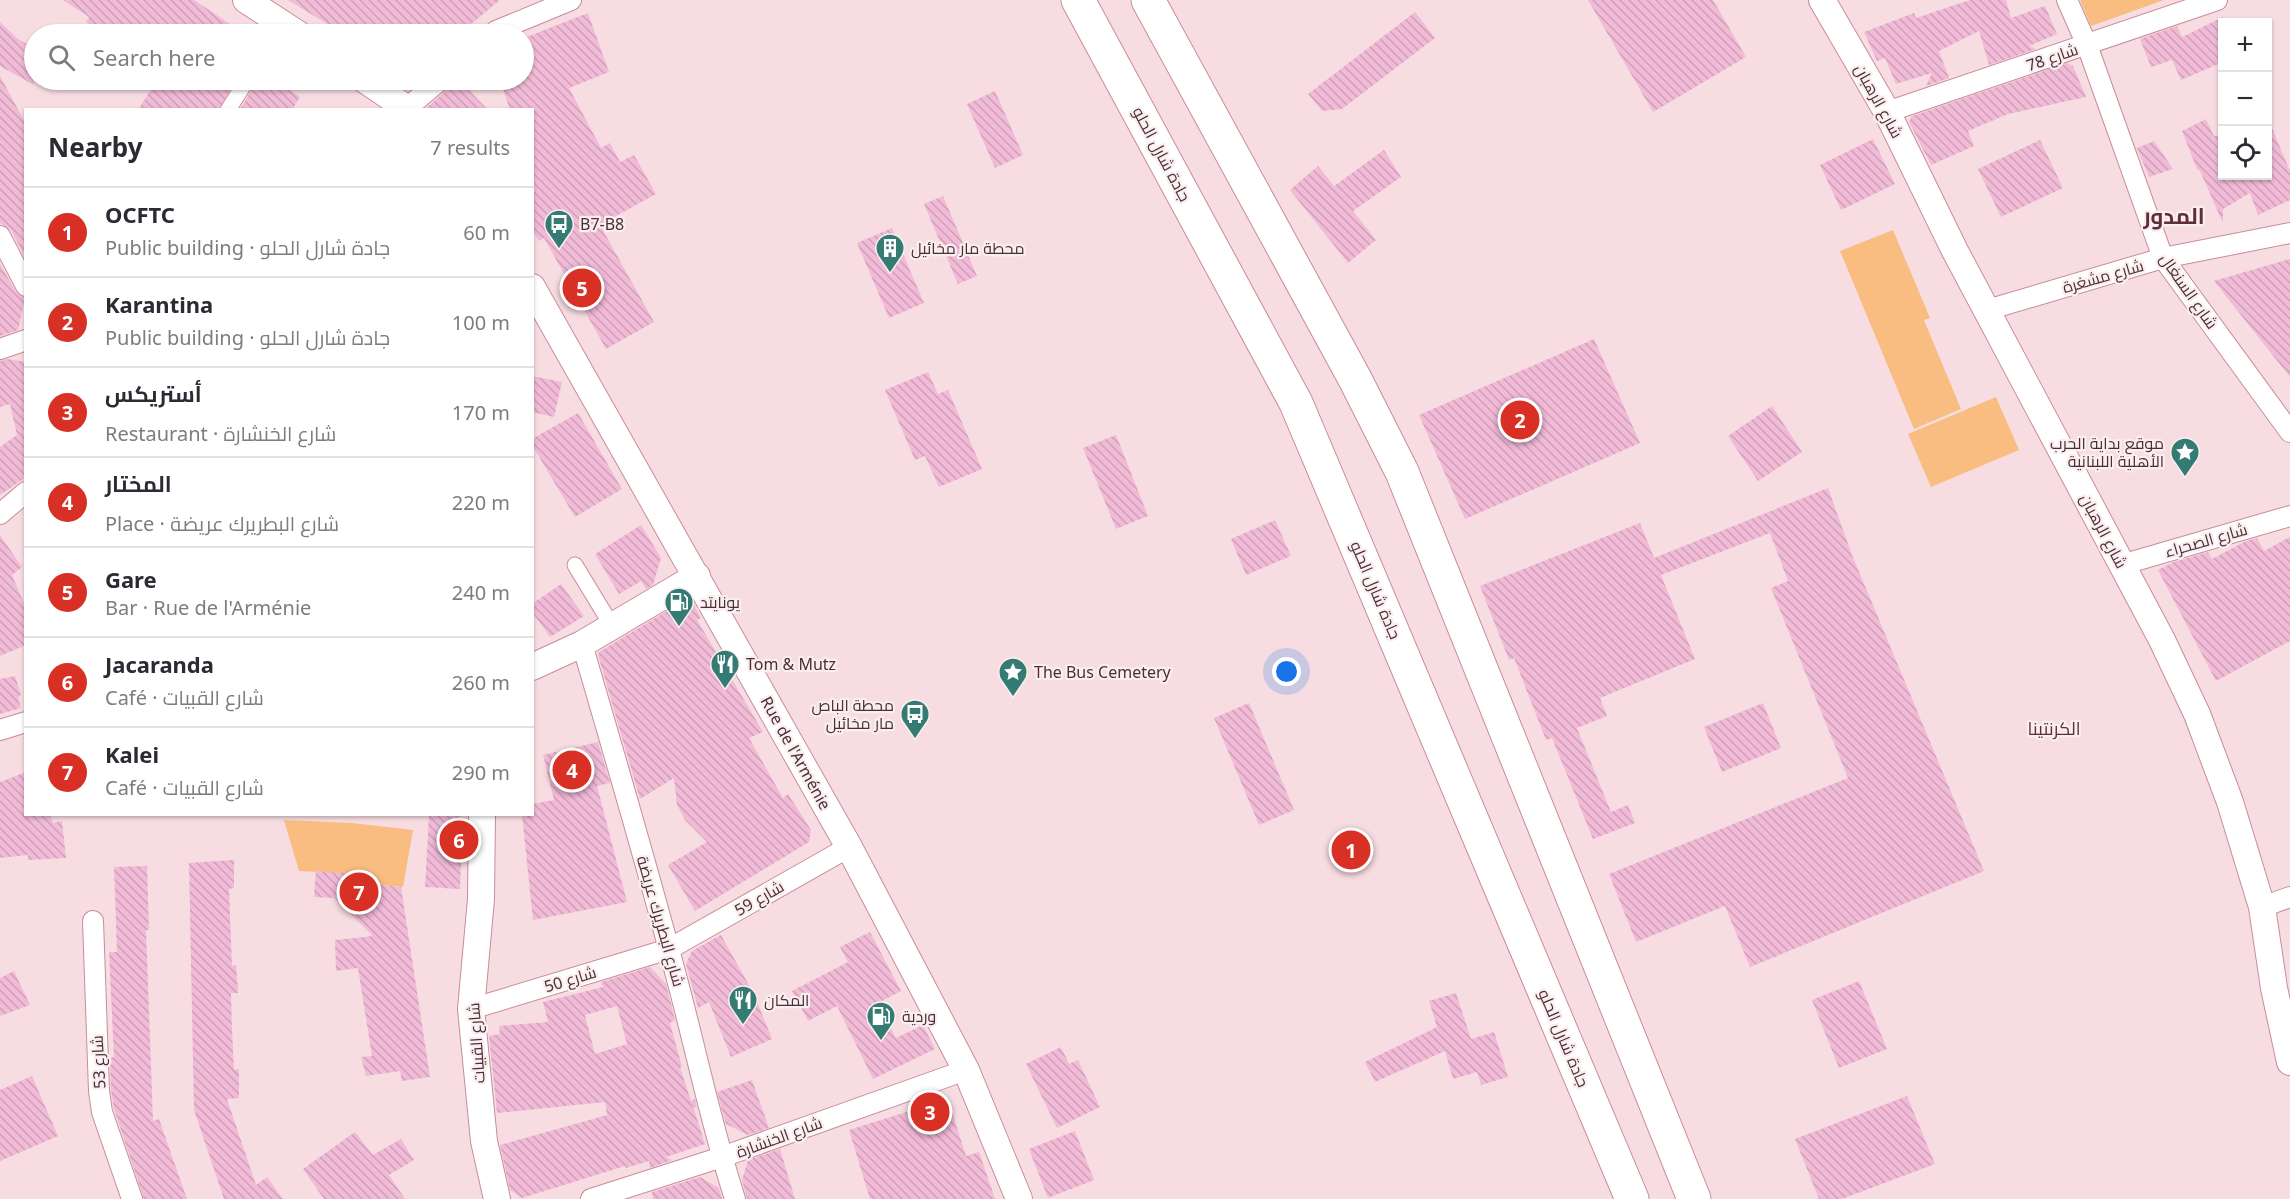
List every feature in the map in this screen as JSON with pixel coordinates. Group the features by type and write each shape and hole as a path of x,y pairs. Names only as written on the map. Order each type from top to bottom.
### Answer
{"highway":[{"name":"جادة شارل الحلو","path":"1078,0 1296,403 1632,1199"},
{"path":"1148,0 1355,380 1402,472 1694,1199"}],"street":[{"path":"246,0 277,24"},
{"path":"513,24 572,0"},
{"name":"شارع الرهبان","path":"1822,0 1887,112 1955,251 2162,640 2197,714 2230,802 2262,907 2282,985 2290,1062"},
{"name":"شارع السنغال","path":"2067,0 2087,45 2163,258 2290,432"},
{"name":"شارع 78","path":"1887,112 2217,0"},
{"path":"229,108 241,90"},
{"path":"380,90 407,108"},
{"path":"409,108 429,90"},
{"name":"شارع مشغرة","path":"1987,310 2163,258 2290,233"},
{"path":"0,236 24,280"},
{"name":"Rue de l'Arménie","path":"534,291 849,847 966,1070 1019,1199"},
{"path":"0,349 24,341"},
{"path":"0,514 24,494"},
{"name":"شارع الصحراء","path":"2121,565 2290,516"},
{"path":"575,565 612,626"},
{"path":"534,666 582,644 697,576"},
{"name":"شارع البطريرك عريضة","path":"582,644 669,949 722,1157 735,1199"},
{"path":"0,730 24,723"},
{"name":"شارع القبيات","path":"482,816 481,899 471,1009 484,1141 497,1199"},
{"name":"شارع 59","path":"669,949 849,847"},
{"path":"2262,907 2290,897"},
{"name":"شارع 53","path":"93,921 99,1092 102,1112 132,1199"},
{"name":"شارع 50","path":"471,1009 669,949"},
{"name":"شارع الخنشارة","path":"591,1199 722,1157 966,1070"}],"shaded area":[{"path":"2080,0 2164,0 2091,26"},
{"path":"1893,230 1930,318 1924,320 1961,409 1914,429 1840,251"},
{"path":"1996,397 2019,450 1931,487 1908,434"},
{"path":"284,820 352,823 413,830 403,887 370,884 371,875 299,871"}],"building":[{"path":"63,0 194,0 230,24 89,24 86,22 89,17"},
{"path":"288,0 500,0 471,24 328,24"},
{"path":"1588,0 1713,0 1746,57 1653,112"},
{"path":"1970,0 2006,0 2011,18 2045,6 2057,34 2029,46 2036,49 1989,65 1979,31 1939,51 1949,78 1926,86 1932,73 1896,84 1885,58 1877,61 1864,32 1914,13 1916,18"},
{"path":"1415,12 1435,38 1342,109 1322,111 1308,94"},
{"path":"588,13 609,72 569,88 601,148 610,143 620,162 634,155 656,194 600,225 654,322 606,349 544,238 539,241 534,233 534,108 509,108 503,90 534,90 534,34"},
{"path":"2218,19 2218,64 2181,80 2172,60 2151,67 2140,39 2177,26 2182,37"},
{"path":"0,22 24,42 24,79 0,66"},
{"path":"2067,63 2073,66 2086,97 2008,114 1968,131 1974,146 1931,165 1909,122 1912,116"},
{"path":"0,76 24,120 24,255 11,230 0,223"},
{"path":"151,90 230,90 219,108 139,108"},
{"path":"251,90 290,90 300,97 293,108 241,108"},
{"path":"447,90 469,90 486,108 426,108"},
{"path":"995,91 1023,155 995,168 967,104"},
{"path":"2206,119 2214,136 2218,136 2218,180 2272,180 2272,128 2290,171 2290,200 2258,215 2250,193 2223,209 2223,223 2182,131"},
{"path":"1873,139 1895,184 1841,210 1820,165"},
{"path":"2040,140 2063,188 2001,217 1978,169"},
{"path":"2154,141 2173,169 2149,177 2137,148"},
{"path":"1384,150 1401,177 1353,211 1376,240 1348,263 1290,190 1318,166 1334,186"},
{"path":"943,196 977,276 958,284 924,204"},
{"name":"محطة مار مخائيل","path":"892,228 924,303 889,318 857,243"},
{"path":"2290,259 2290,377 2214,281"},
{"path":"0,264 16,292 24,297 24,303 18,330 0,336"},
{"path":"1594,339 1640,443 1465,519 1419,415"},
{"path":"7,359 24,362 24,478 0,495 0,447 17,435 10,404 0,407 0,361"},
{"path":"928,372 938,394 948,390 982,469 939,487 925,456 915,460 885,390"},
{"path":"534,376 562,382 554,417 534,412"},
{"path":"1772,406 1802,452 1758,481 1728,436"},
{"path":"578,413 622,489 575,517 534,448 534,438"},
{"path":"1116,435 1148,516 1116,529 1083,448"},
{"path":"1828,488 1852,555 1984,871 1750,967 1725,906 1636,942 1609,874 1848,778 1771,588 1788,581 1770,533 1661,575 1695,659 1600,698 1607,716 1577,728 1611,812 1628,805 1635,823 1593,839 1552,738 1546,740 1514,658 1509,660 1480,586 1640,523 1654,558"},
{"path":"1275,520 1291,556 1246,575 1231,539"},
{"path":"641,525 661,558 653,585 646,589 641,581 619,594 595,554"},
{"path":"0,535 22,567 12,575 24,603 24,646 0,656"},
{"path":"2290,537 2290,641 2216,681 2158,570 2174,562 2208,552 2212,559 2246,541 2257,538 2264,551"},
{"path":"561,584 584,616 550,637 534,615 534,603"},
{"path":"690,597 701,618 697,620 763,732 749,738 783,798 788,794 811,830 809,842 695,911 668,865 707,842 685,820 677,805 674,778 640,799 598,655 599,652"},
{"path":"15,676 21,694 18,698 21,708 0,714 0,679"},
{"path":"1249,703 1294,810 1259,825 1214,718"},
{"path":"1763,703 1781,748 1722,772 1704,727"},
{"path":"598,742 610,783 597,786 627,902 533,920 522,816 534,816 534,804 554,800 543,755"},
{"path":"24,773 24,816 51,816 53,823 62,821 66,858 28,860 28,855 0,858 0,782"},
{"path":"429,816 461,816 458,843 462,843 460,889 425,887"},
{"path":"234,860 234,888 229,889 232,966 236,965 238,993 231,993 234,1070 239,1069 239,1098 227,1099 256,1185 267,1177 283,1199 224,1199 194,1110 189,863"},
{"path":"147,866 149,930 146,930 153,1121 159,1119 187,1199 144,1199 114,1109 111,1090 110,1058 114,1057 109,952 117,952 114,867"},
{"path":"316,871 371,875 370,884 401,887 430,1077 402,1081 400,1071 366,1076 361,1057 372,1056 358,968 336,971 335,940 373,936 334,898 314,897"},
{"path":"870,932 901,991 878,1003 896,1038 923,1025 935,1049 873,1079 837,1006 808,1021 792,991 848,962 840,947"},
{"path":"721,935 754,994 772,1039 731,1057 709,1002 698,1008 686,964 692,951"},
{"path":"650,967 666,984 675,1020 670,1023 682,1067 680,1067 691,1101 695,1099 697,1109 693,1106 705,1144 666,1157 672,1160 650,1168 649,1161 626,1168 625,1166 522,1198 510,1190 500,1145 607,1115 605,1102 497,1113 489,1036 500,1034 499,1026 548,1022 543,1002 603,987 601,982","holes":["617,1006 627,1044 595,1054 585,1015"]},
{"path":"14,971 30,1005 0,1016 0,978"},
{"path":"1859,981 1887,1049 1839,1068 1812,1000"},
{"path":"1456,993 1471,1039 1494,1032 1508,1077 1481,1085 1477,1072 1453,1079 1445,1051 1375,1082 1365,1062 1437,1027 1429,1001"},
{"path":"1061,1047 1069,1064 1078,1060 1100,1107 1057,1128 1026,1064"},
{"path":"32,1076 58,1136 0,1161 0,1090"},
{"path":"752,1080 769,1128 748,1135 726,1124 717,1092"},
{"path":"1907,1096 1935,1164 1842,1199 1819,1199 1795,1139"},
{"path":"948,1099 966,1156 979,1152 995,1199 870,1199 849,1130"},
{"path":"1075,1131 1094,1180 1048,1198 1029,1149"},
{"path":"355,1132 373,1155 401,1139 414,1160 389,1175 405,1199 324,1199 303,1169"},
{"path":"780,1149 795,1199 747,1199 742,1180 748,1160"},
{"path":"700,1177 719,1188 722,1199 653,1199 652,1192"}],"place":[{"name":"B7-B8","path":"559,250"},
{"name":"محطة مار مخائيل","path":"890,274"},
{"name":"Gare","path":"582,288"},
{"name":"Karantina","path":"1520,420"},
{"name":"موقع بداية الحرب الأهلية اللبنانية","path":"2185,478"},
{"name":"يونايتد","path":"679,628"},
{"name":"Tom & Mutz","path":"725,690"},
{"name":"The Bus Cemetery","path":"1013,698"},
{"name":"محطة الباص مار مخائيل","path":"915,740"},
{"name":"المختار","path":"572,770"},
{"name":"Jacaranda","path":"459,840"},
{"name":"OCFTC","path":"1351,850"},
{"name":"Kalei","path":"359,892"},
{"name":"المكان","path":"743,1026"},
{"name":"وردية","path":"881,1042"},
{"name":"أستريكس","path":"930,1112"}],"district":[{"name":"المدور","path":"2174,216"},
{"name":"الكرنتينا","path":"2054,729"}]}
